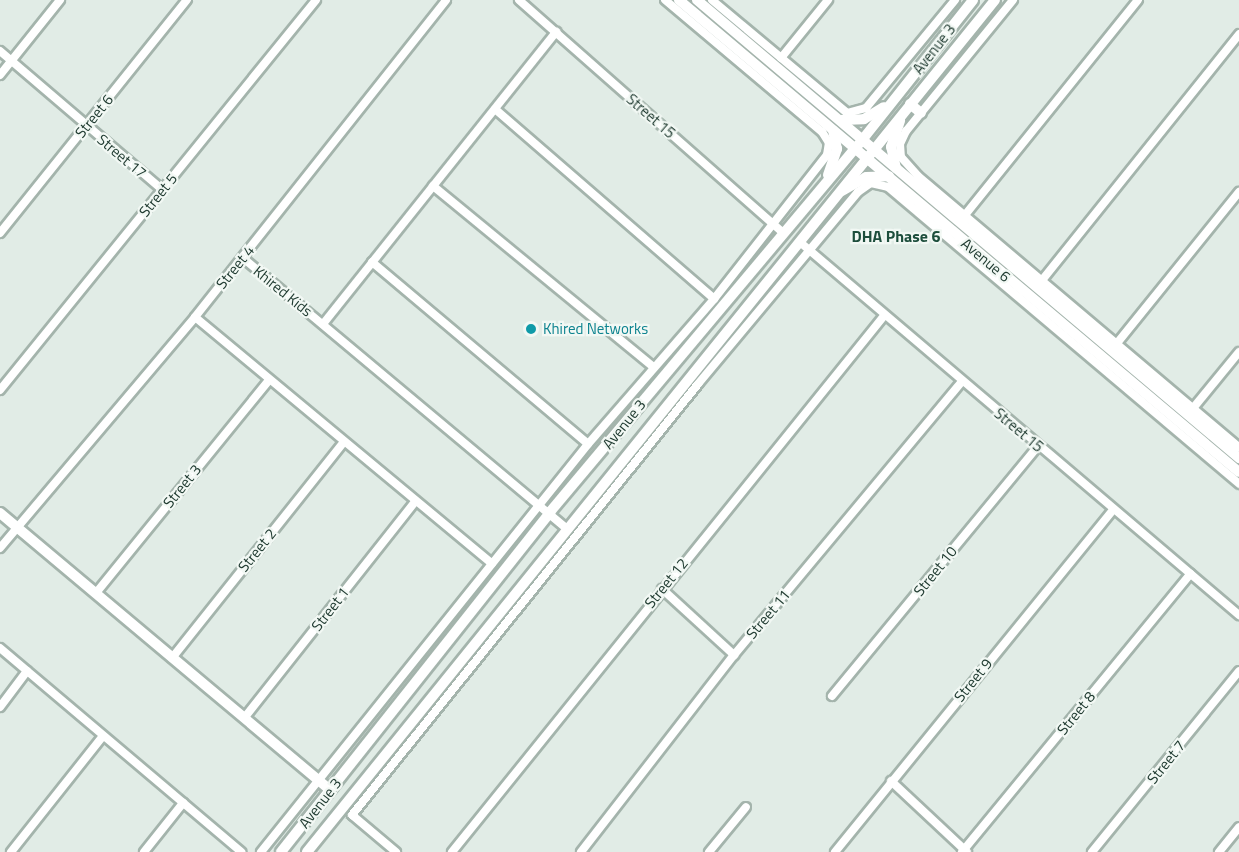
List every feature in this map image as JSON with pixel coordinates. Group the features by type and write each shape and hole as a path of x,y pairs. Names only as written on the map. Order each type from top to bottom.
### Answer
{"main road":[{"name":"Avenue 6","path":"680,0 817,123 836,125"},
{"name":"Avenue 6","path":"696,0 828,106 836,125 859,145 1239,458"},
{"name":"Avenue 3","path":"281,852 550,512 826,181 859,145 973,0"},
{"name":"Avenue 3","path":"307,852 566,527 801,243 869,152 995,0"},
{"path":"826,181 837,149 836,125 864,119 892,103"},
{"path":"840,193 866,177 892,172 891,147 907,108 921,113"},
{"name":"Avenue 6","path":"910,187 1239,472"},
{"path":"0,513 330,790"}],"street":[{"path":"0,75 60,0"},
{"name":"Street 6","path":"0,233 187,0"},
{"name":"Street 5","path":"0,390 316,0"},
{"name":"Street 4","path":"18,528 243,258 446,0"},
{"name":"Street 15","path":"519,0 783,233"},
{"path":"261,852 588,444 652,366 714,299 827,155 829,143 817,123 665,0"},
{"path":"712,0 781,58 828,106 848,113 866,108 955,0"},
{"path":"781,58 828,0"},
{"path":"1013,0 902,137 899,151 910,187 1239,484"},
{"path":"965,215 1138,0"},
{"path":"323,324 556,32"},
{"path":"1043,279 1239,34"},
{"name":"Street 17","path":"0,51 163,190"},
{"path":"495,109 714,299"},
{"path":"396,852 352,815 698,384 811,251 861,188 877,183 910,187 965,215 1118,342 1239,447"},
{"path":"433,186 652,366"},
{"path":"1118,342 1239,192"},
{"name":"Street 15","path":"801,243 883,317 1239,615"},
{"name":"Khired Kids","path":"243,258 566,527"},
{"path":"372,262 588,444"},
{"path":"195,317 343,443 492,564"},
{"name":"Street 12","path":"452,852 883,317"},
{"path":"1194,407 1239,352"},
{"name":"Street 3","path":"96,593 269,380"},
{"name":"Street 11","path":"581,852 734,655 962,381"},
{"name":"Street 2","path":"172,657 343,443"},
{"name":"Street 10","path":"832,696 1038,446"},
{"name":"Street 1","path":"244,717 415,502"},
{"name":"Street 9","path":"835,852 1113,510"},
{"path":"0,548 18,528"},
{"name":"Street 8","path":"964,851 1190,574"},
{"path":"662,589 734,655"},
{"path":"0,648 241,852"},
{"name":"Street 7","path":"1092,852 1239,671"},
{"path":"0,706 27,672"},
{"path":"11,852 103,736"},
{"path":"891,781 964,851"},
{"path":"144,852 183,803"},
{"path":"709,852 746,807"},
{"path":"1219,852 1239,827"}],"place":[{"name":"Khired Networks","path":"531,329"}],"district":[{"name":"DHA Phase 6","path":"896,236"}]}
